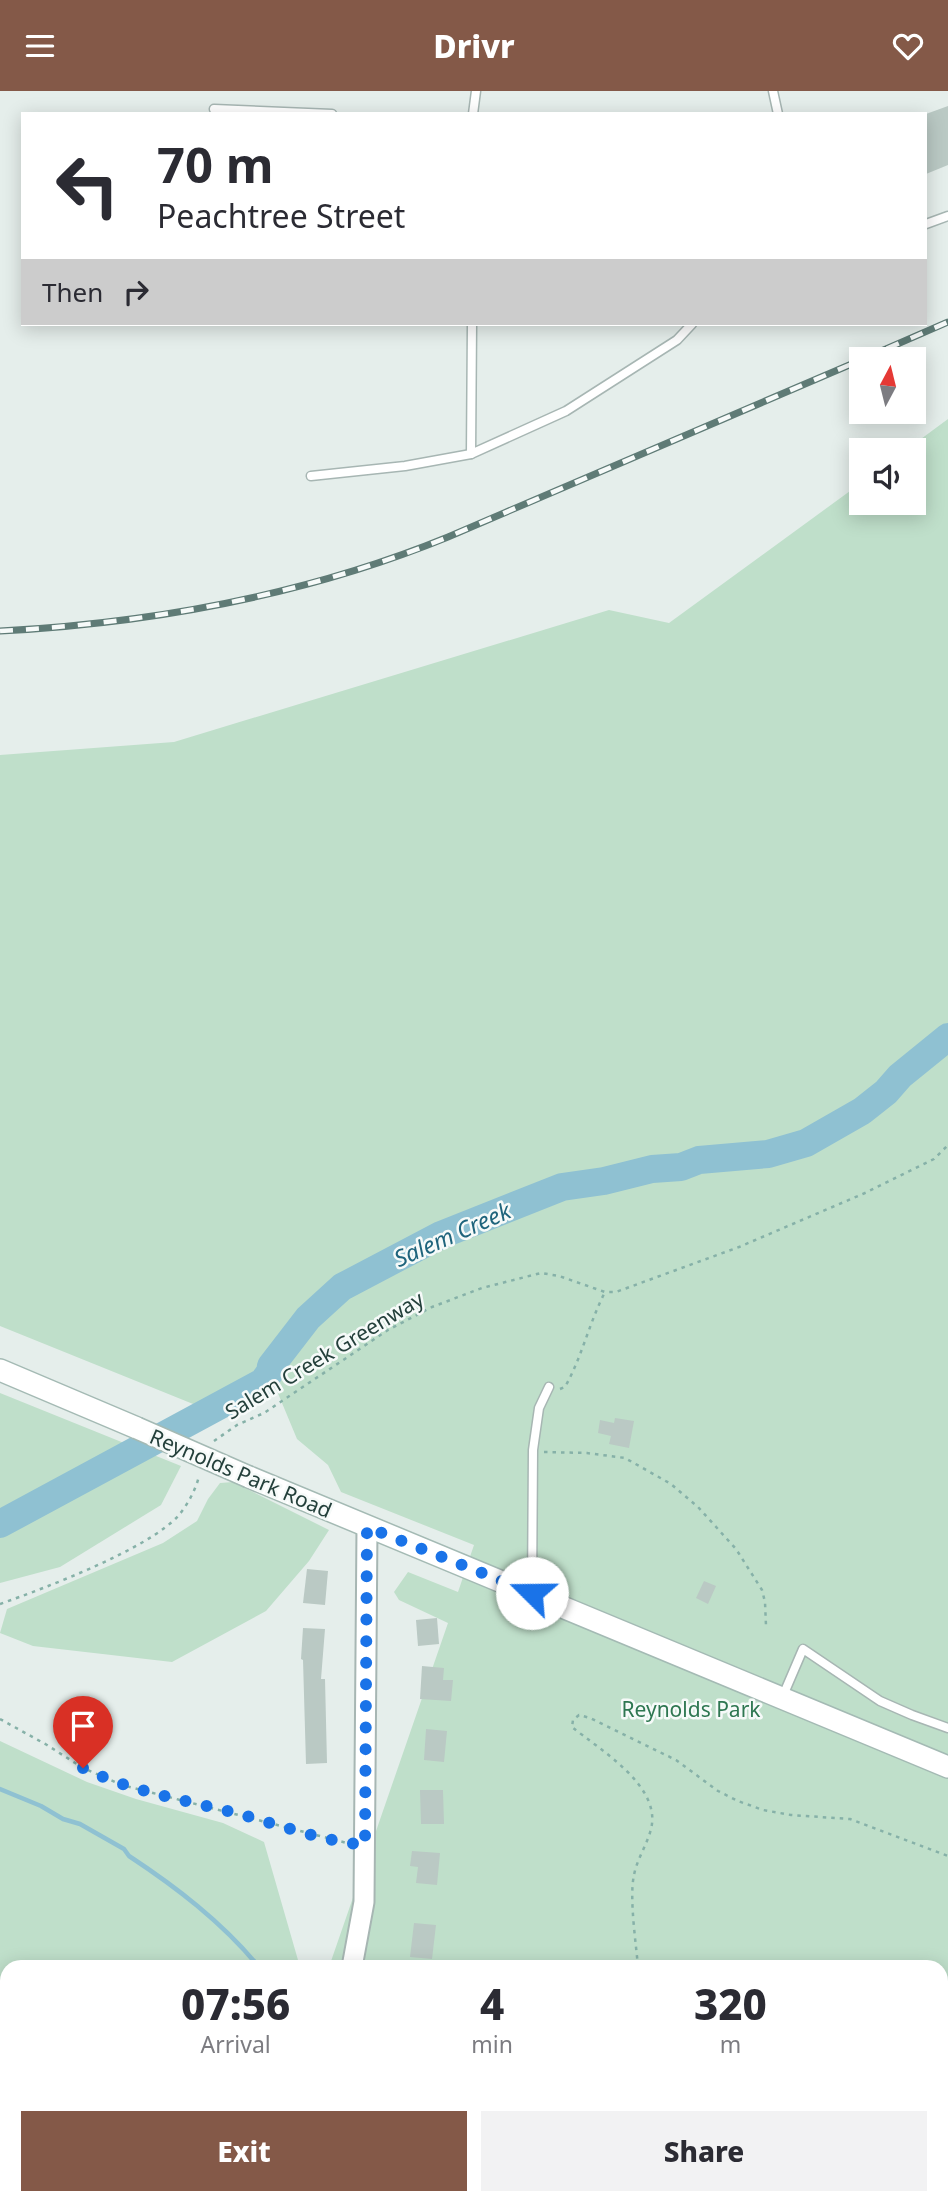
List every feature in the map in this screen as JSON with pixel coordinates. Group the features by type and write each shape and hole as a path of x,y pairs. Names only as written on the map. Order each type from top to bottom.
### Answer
{"main road":[{"name":"Reynolds Park Road","path":"0,1370 367,1527 948,1767"}],"street":[{"path":"353,1960 364,1902 367,1527"}],"lane":[{"path":"473,112 476,91"},
{"path":"773,91 778,112"},
{"path":"214,109 285,112"},
{"path":"927,224 948,216"},
{"path":"471,454 472,326"},
{"path":"311,476 405,466 471,454 566,411 677,339 690,326"},
{"path":"532,1593 533,1450 539,1408 549,1387"},
{"path":"782,1697 803,1649 880,1701 948,1728"}],"path":[{"path":"549,1387 565,1387 583,1352 596,1310 606,1292 616,1292 739,1247 865,1193 933,1159 948,1145"},
{"name":"Salem Creek Greenway","path":"213,1442 237,1425 264,1413 388,1330 432,1307 482,1288 541,1273 559,1276 606,1292"},
{"path":"533,1450 625,1458 671,1484 698,1507 736,1549 762,1590 766,1626"},
{"path":"0,1604 113,1557 153,1536 178,1516 188,1503 201,1467"},
{"path":"638,1960 633,1877 651,1827 652,1810 634,1779 617,1761 572,1727 573,1720 579,1715 676,1760 718,1791 738,1801 790,1815 850,1819 948,1856"},
{"path":"0,1719 83,1768 122,1785 237,1813 336,1842 365,1845"}],"green space":[{"name":"Reynolds Park","path":"948,419 948,1960 331,1960 448,1623 399,1600 394,1592 408,1572 458,1592 474,1545 341,1492 328,1465 297,1439 277,1391 203,1408 0,1326 0,755 174,742 609,610 669,623 849,492 849,515 926,515 926,438 922,438"},
{"path":"0,1393 181,1466 161,1505 60,1567 0,1583"},
{"path":"233,1482 329,1530 309,1561 266,1611 172,1662 33,1646 0,1633 7,1609 163,1543 197,1521 220,1483"},
{"path":"0,1741 87,1782 136,1799 223,1823 264,1842 298,1960 0,1960"}],"building":[{"path":"948,106 948,165 927,174 927,114"},
{"path":"615,1418 634,1421 629,1448 609,1444 611,1436 598,1433 600,1420 614,1423"},
{"path":"307,1569 328,1571 325,1605 303,1603"},
{"path":"704,1581 716,1586 708,1604 696,1598"},
{"path":"437,1618 439,1644 418,1646 416,1620"},
{"path":"303,1628 325,1629 321,1679 325,1679 327,1763 306,1764 301,1659"},
{"path":"422,1666 444,1668 443,1680 453,1680 451,1701 420,1699"},
{"path":"426,1729 447,1731 444,1762 424,1760"},
{"path":"420,1790 443,1790 444,1824 421,1824"},
{"path":"412,1851 440,1853 437,1885 416,1883 418,1867 410,1866"},
{"path":"414,1923 436,1925 432,1959 410,1957"}],"waterway":[{"name":"Salem Creek","path":"0,1524 263,1382 271,1366 308,1318 342,1287 441,1235 562,1187 604,1181 652,1169 681,1167 699,1160 768,1154 806,1143 862,1111 948,1037"},
{"path":"0,1789 41,1806 63,1819 80,1824 124,1849 129,1856 214,1920 253,1960"}],"railway":[{"path":"891,347 948,322"},
{"path":"0,631 171,613 228,603 339,575 448,537 849,365"}],"route":[{"path":"83,1768 122,1785 237,1813 336,1842 365,1845 367,1527 532,1593"}]}
